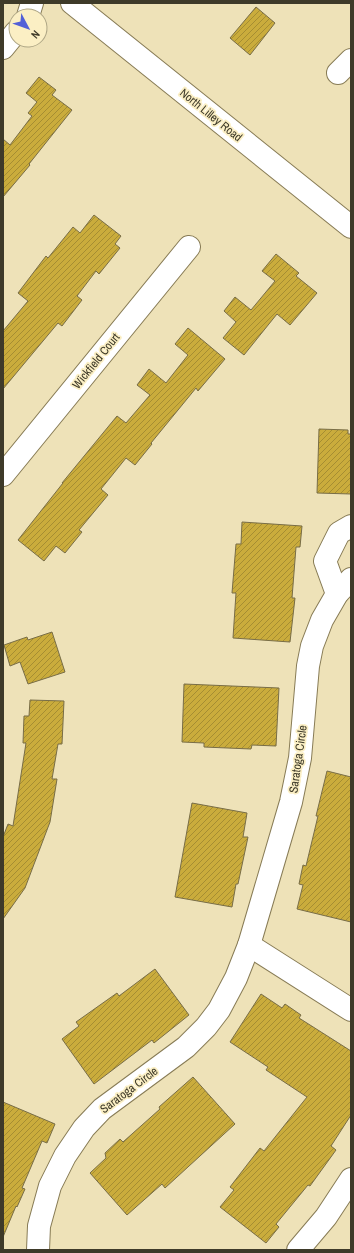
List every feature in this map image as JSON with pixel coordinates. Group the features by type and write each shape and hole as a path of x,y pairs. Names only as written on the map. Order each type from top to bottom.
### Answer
{"street":[{"name":"North Lilley Road","path":"72,3 351,227"},
{"name":"Wickfield Court","path":"3,475 190,247"},
{"path":"344,587 325,561 339,533 351,526"},
{"name":"Saratoga Circle","path":"38,1250 39,1226 50,1186 65,1156 84,1128 102,1109 186,1047 206,1027 219,1010 236,978 249,945 291,802 300,758 308,666 312,646 322,620 344,587"},
{"path":"249,945 351,1010"},
{"path":"298,1250 326,1217 351,1178"}],"building":[{"path":"256,7 275,23 250,55 230,38"},
{"path":"39,77 56,90 52,95 72,110 29,164 30,165 3,197 3,139 10,145 32,116 28,113 37,102 26,93"},
{"path":"94,215 121,236 115,244 120,248 99,274 96,271 77,296 82,300 62,326 58,323 3,389 3,331 28,301 18,293 46,256 48,258 73,227 80,233"},
{"path":"276,254 299,273 296,276 317,293 290,325 277,314 244,355 223,338 236,322 224,311 235,297 251,310 275,281 262,271"},
{"path":"188,328 225,359 198,391 196,388 135,465 126,458 101,489 108,495 79,530 82,532 65,553 56,546 44,561 18,540 117,416 126,423 150,395 137,385 149,369 166,383 188,355 175,344"},
{"path":"319,429 348,430 348,434 351,434 351,494 317,493"},
{"path":"242,522 302,526 300,547 296,547 292,598 295,598 290,642 233,638 236,593 232,593 236,544 241,544"},
{"path":"52,632 65,672 28,684 20,662 10,666 4,645 27,637 28,640"},
{"path":"184,684 279,688 276,746 252,745 251,749 204,747 204,743 182,742"},
{"path":"30,700 64,701 62,744 58,744 52,779 57,779 50,822 25,888 3,919 3,837 8,824 13,826 26,743 23,743 24,716 29,716"},
{"path":"327,771 351,777 351,922 297,909 303,885 299,884 303,865 306,866"},
{"path":"192,803 247,813 243,837 248,837 238,884 236,884 232,907 175,897"},
{"path":"155,969 189,1015 154,1043 152,1040 94,1084 62,1039 79,1026 76,1022 117,993 119,996"},
{"path":"261,994 282,1008 285,1004 301,1015 299,1018 351,1051 351,1115 331,1146 336,1150 310,1186 308,1185 276,1224 279,1227 266,1243 220,1207 234,1190 230,1187 260,1148 264,1151 307,1097 266,1070 268,1067 230,1042"},
{"path":"193,1077 235,1124 165,1188 162,1184 127,1215 90,1173 106,1158 105,1153 120,1139 123,1142"},
{"path":"3,1102 55,1124 47,1143 42,1141 22,1188 25,1189 3,1237"}]}
